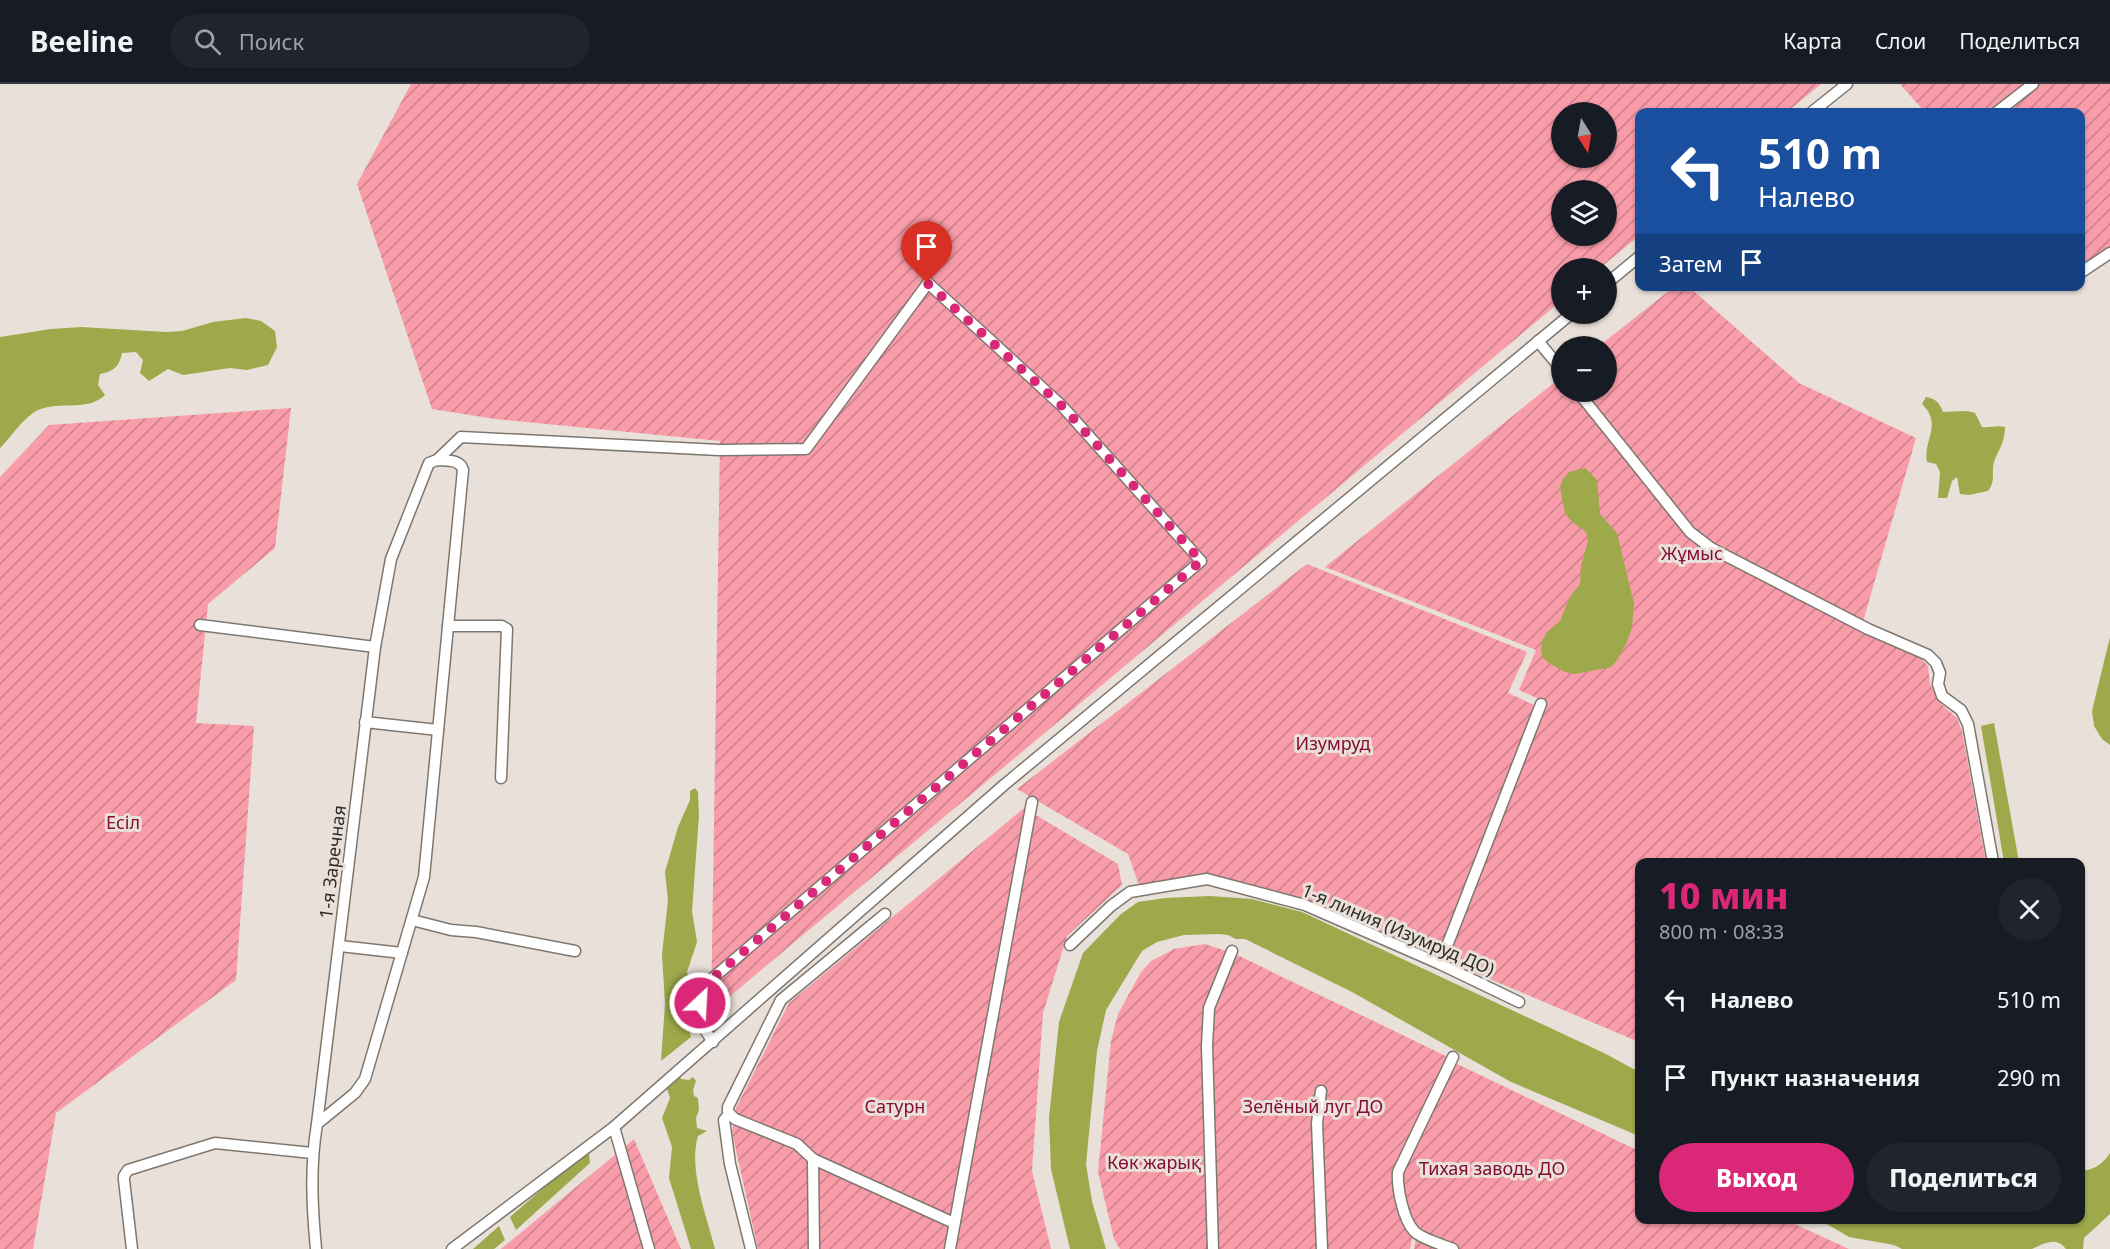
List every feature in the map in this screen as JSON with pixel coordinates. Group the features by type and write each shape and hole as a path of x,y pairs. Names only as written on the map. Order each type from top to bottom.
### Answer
{"street":[{"path":"1817,108 1846,84"},
{"path":"2002,108 2033,84"},
{"path":"2085,270 2110,253"},
{"path":"1617,275 1635,260"},
{"name":"1-я Заречная","path":"316,1249 312,1212 312,1153 318,1124 375,647 391,560 430,461 436,460 461,437 718,450 806,449 927,283 1062,406 1201,561 700,989 703,1027 713,1042"},
{"path":"452,1249 614,1127 1004,785 1558,324"},
{"path":"1538,340 1551,356"},
{"path":"1586,402 1690,532 1711,548 1868,629 1928,655 1936,663 1940,673 1938,684 1942,696 1961,710 1968,724 1992,858"},
{"path":"318,1124 363,1084 424,877 464,470 457,462 436,460"},
{"path":"200,625 375,647"},
{"path":"448,626 502,626 507,629 501,778"},
{"path":"1440,964 1541,704"},
{"path":"365,722 438,730"},
{"path":"950,1249 1032,802"},
{"name":"1-я линия (Изумруд ДО)","path":"1070,945 1111,906 1130,892 1207,879 1305,905 1440,964 1519,1002"},
{"path":"885,914 781,1000 728,1107 729,1114 735,1119 797,1144 813,1159 954,1223"},
{"path":"412,920 451,930 476,932 575,951"},
{"path":"340,945 402,953"},
{"path":"1214,1249 1207,1046 1209,1008 1232,951"},
{"path":"1453,1058 1398,1172 1397,1180 1404,1215 1414,1233 1453,1249"},
{"path":"1321,1091 1317,1123 1322,1249"},
{"path":"729,1114 724,1120 730,1164 751,1249"},
{"path":"614,1127 649,1249"},
{"path":"132,1249 124,1180 128,1170 215,1143 312,1153"},
{"path":"813,1159 814,1249"}],"green space":[{"path":"411,84 1821,84 1792,108 1635,108 1635,239 1612,258 1551,258 1551,309 711,1012 720,441 495,419 432,409 357,184"},
{"path":"1900,84 2110,84 2110,248 2085,264 2085,108 1921,108"},
{"name":"Жұмыс","path":"1669,291 1694,291 1799,383 1916,438 1860,632 1921,658 1928,666 1930,684 1941,704 1957,718 1962,731 1985,858 1635,858 1635,1040 1440,958 1545,702 1519,690 1536,650 1325,567 1551,385 1551,402 1617,402 1617,336 1612,336"},
{"name":"Есіл","path":"291,408 275,548 208,604 196,723 254,726 236,980 56,1113 33,1249 0,1249 0,477 49,425"},
{"name":"Изумруд","path":"1307,564 1527,652 1508,693 1536,706 1437,955 1309,902 1207,876 1140,888 1128,854 1017,789"},
{"name":"Сатурн","path":"1024,808 1118,864 1122,885 1067,936 1043,1013 1032,1171 1051,1249 758,1249 732,1132 736,1108 789,1003"},
{"name":"Көк жарық","path":"1205,944 1229,952 1208,1009 1211,1249 1120,1249 1114,1239 1098,1172 1111,1041 1118,1014 1141,972 1151,961 1174,949"},
{"name":"Зелёный луг ДО","path":"1231,952 1450,1058 1396,1171 1413,1233 1410,1249 1216,1249 1211,1008"},
{"name":"Тихая заводь ДО","path":"1455,1063 1635,1149 1635,1224 1795,1224 1849,1249 1414,1249 1416,1237 1407,1213 1401,1173"},
{"path":"634,1139 681,1249 501,1249"}],"shaded area":[{"path":"246,318 261,321 275,331 277,347 268,365 247,370 230,368 183,375 168,369 149,381 140,373 143,360 136,352 122,353 115,368 100,374 98,385 105,395 88,404 51,407 33,413 0,448 0,337 81,327 182,331 213,322"},
{"path":"1926,397 1937,402 1943,412 1975,413 1982,427 2005,427 2003,440 1994,463 1991,487 1988,491 1969,495 1960,494 1957,477 1952,481 1947,498 1938,498 1940,472 1936,464 1927,462 1926,454 1932,425 1928,411 1922,404"},
{"path":"1585,468 1597,480 1600,514 1617,533 1634,604 1632,628 1617,660 1611,667 1575,674 1565,672 1549,663 1542,657 1541,648 1547,632 1560,621 1570,597 1580,584 1581,566 1588,541 1586,532 1571,521 1565,513 1560,487 1569,472"},
{"path":"2110,637 2110,745 2102,739 2094,726 2092,711"},
{"path":"1994,723 2018,858 2003,858 1981,726"},
{"path":"695,788 698,792 699,815 692,911 697,942 687,972 694,999 694,1014 689,1028 691,1037 661,1061 665,1004 662,954 668,901 665,872 678,827 690,800 690,791"},
{"path":"1210,896 1252,899 1302,912 1606,1054 1635,1070 1635,1134 1511,1082 1352,992 1245,939 1219,934 1184,935 1157,942 1142,951 1106,1010 1097,1051 1086,1164 1092,1201 1106,1249 1070,1249 1051,1169 1049,1118 1059,1022 1083,953 1121,914 1138,902"},
{"path":"679,1075 681,1079 689,1080 693,1077 696,1081 693,1090 694,1096 698,1098 697,1128 707,1131 698,1136 695,1163 700,1193 715,1249 691,1249 669,1178 672,1147 662,1118 670,1098 666,1086"},
{"path":"589,1153 590,1163 516,1230 510,1217 579,1157"},
{"path":"2110,1153 2110,1214 2084,1238 2083,1249 2066,1249 2054,1242 2032,1249 1902,1249 1894,1245 1849,1237 1827,1224 2085,1224 2085,1170 2097,1166"},
{"path":"499,1226 505,1240 494,1249 473,1249"}],"route":[{"path":"700,1003 700,989 1201,561 1062,406 927,283"}]}
